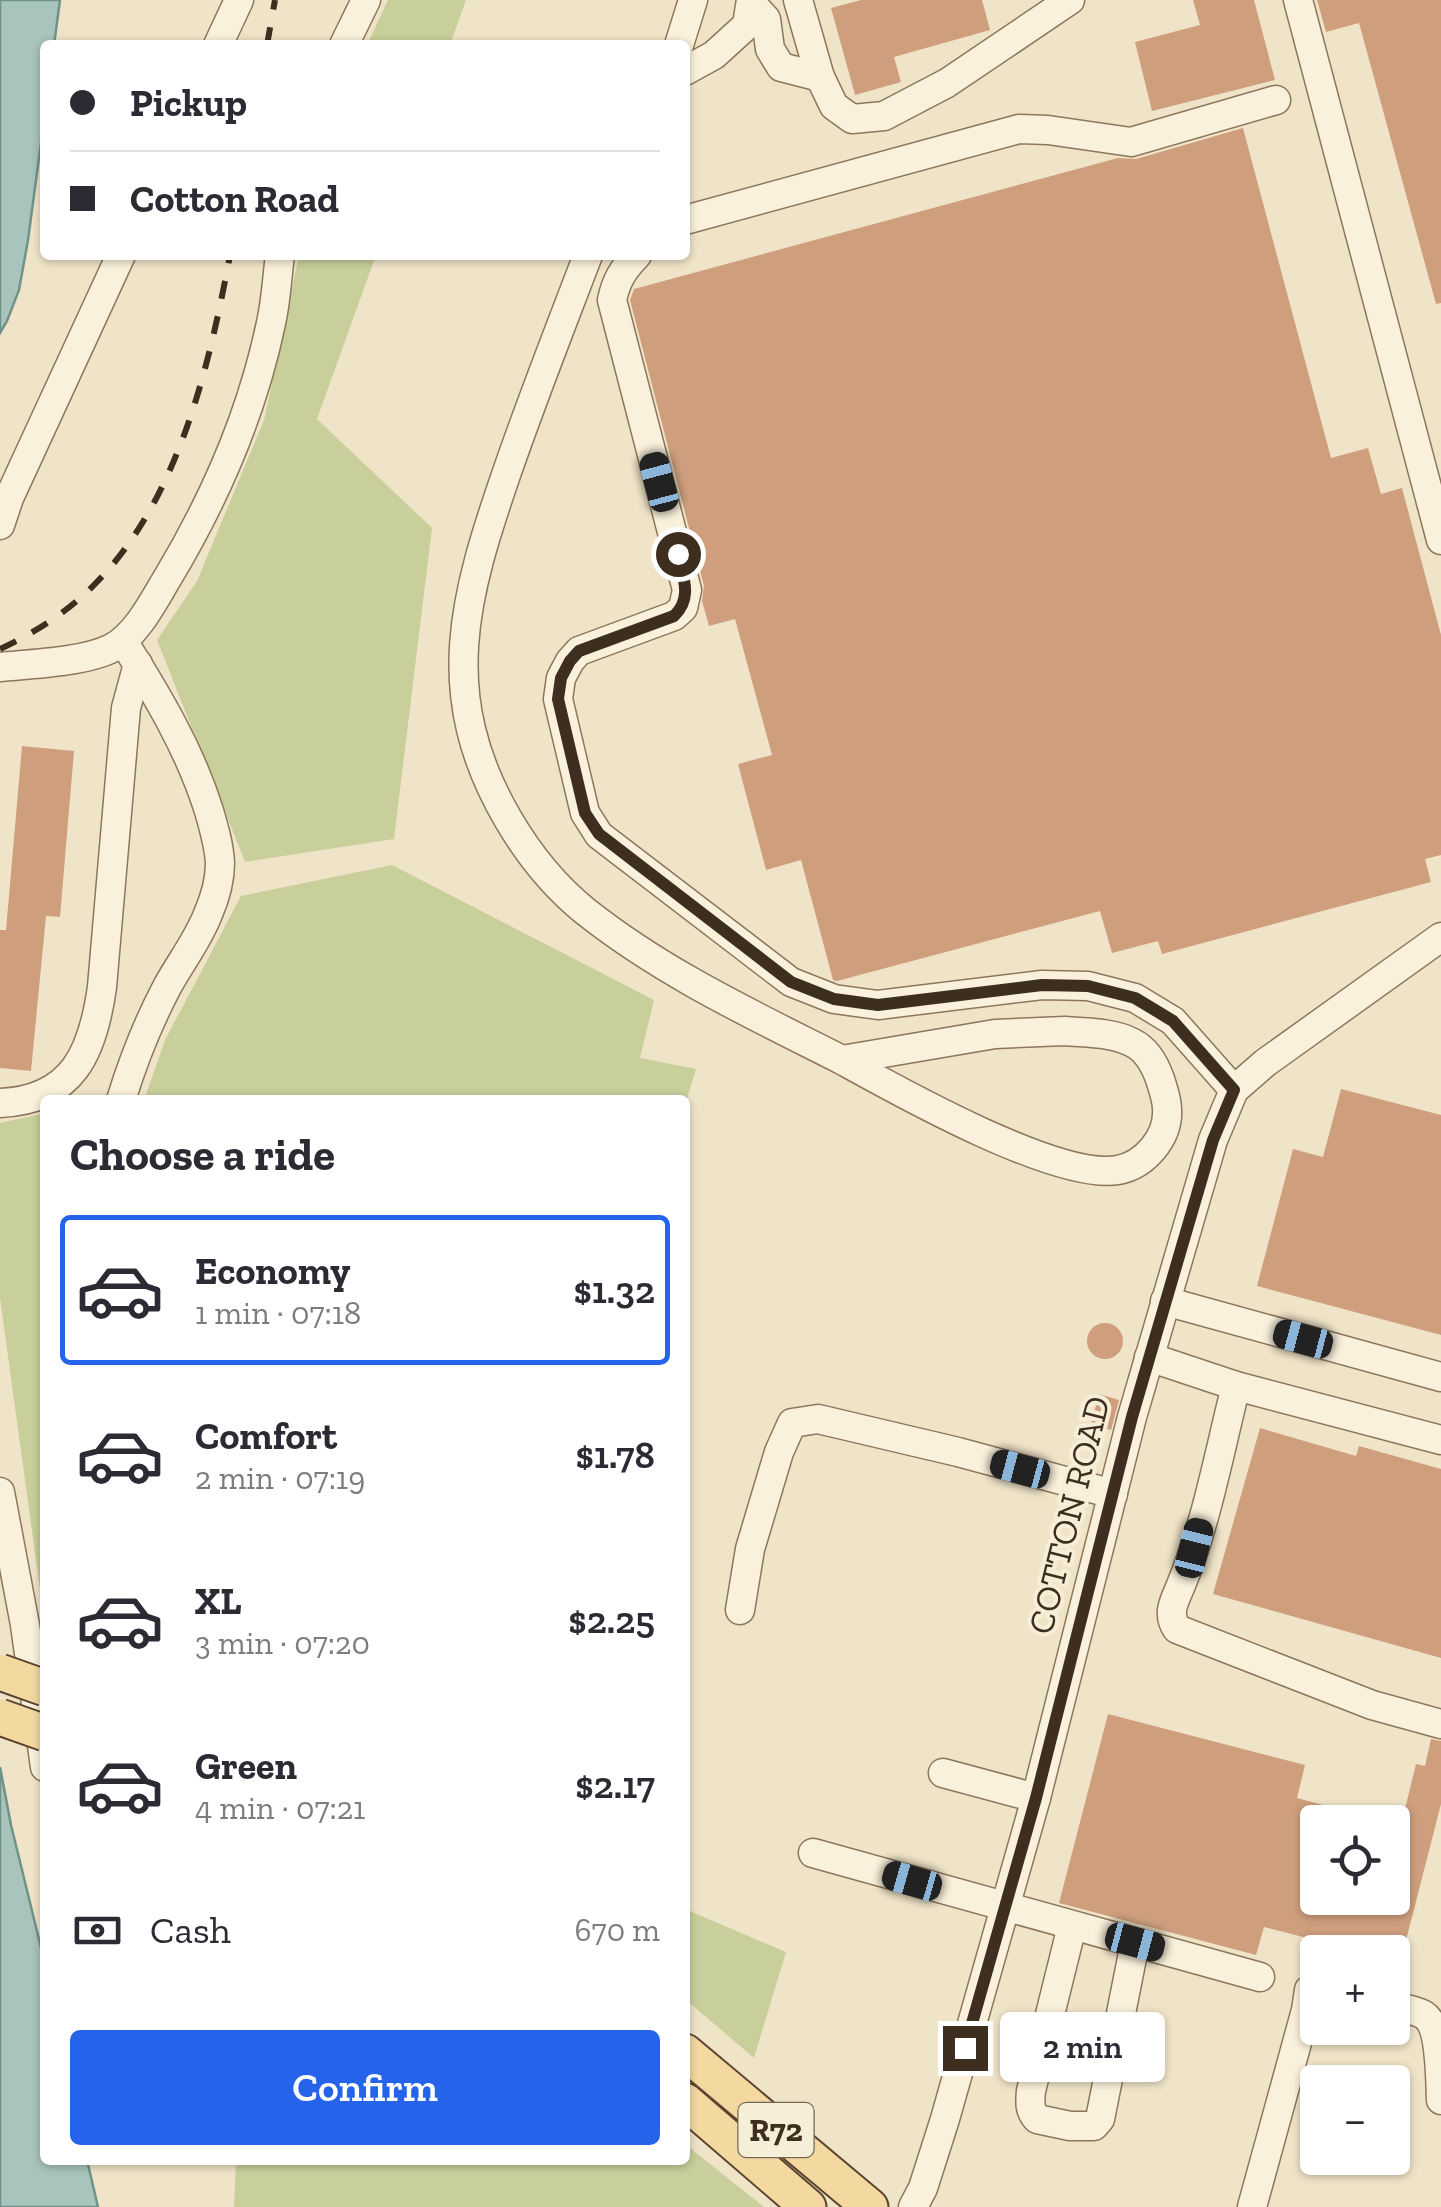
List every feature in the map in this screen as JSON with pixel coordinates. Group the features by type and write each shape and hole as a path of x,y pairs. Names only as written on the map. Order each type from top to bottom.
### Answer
{"main road":[{"path":"0,1672 40,1686"},
{"path":"0,1717 40,1731"},
{"name":"R72","path":"690,2056 870,2207"},
{"name":"R72","path":"690,2105 808,2207"}],"street":[{"path":"220,40 239,0"},
{"path":"346,40 366,0"},
{"path":"681,40 694,0"},
{"path":"798,0 820,77 834,106 852,119 884,116 946,84 1070,0"},
{"path":"1298,0 1441,540"},
{"path":"751,2 766,19 770,49 781,67 820,77"},
{"path":"690,68 714,55 746,26 751,2"},
{"path":"690,219 1019,130 1048,130 1132,142 1276,100"},
{"path":"0,525 8,498 119,260"},
{"path":"40,1095 75,1071 98,1012 131,653 152,602 190,540 234,449 266,347 279,260"},
{"path":"586,260 482,543 464,629 463,676 481,764 496,798 544,874 584,910 650,958 903,1094 1022,1150 1094,1170 1117,1170 1136,1164 1152,1150 1165,1127 1168,1111 1154,1063 1134,1043 1104,1034 995,1034 842,1060"},
{"path":"632,260 616,284 612,300 687,590 683,608 674,616 579,651 561,678 558,699 585,813 599,834 791,982 834,999 878,1005 1042,985 1088,986 1135,998 1173,1021 1234,1090"},
{"path":"0,667 109,650 131,653"},
{"path":"123,1095 146,1032 207,918 220,876 215,831 193,766 131,653"},
{"name":"COTTON ROAD","path":"913,2207 945,2120 1036,1798 1112,1494 1213,1140 1234,1090 1265,1062 1441,937"},
{"path":"0,1104 40,1095"},
{"path":"1165,1301 1441,1377"},
{"path":"1149,1357 1236,1386 1441,1440"},
{"path":"1236,1386 1194,1548 1172,1606 1172,1622 1177,1628 1372,1705 1441,1724"},
{"path":"740,1610 750,1548 779,1452 792,1423 818,1420 958,1452 1112,1494"},
{"path":"0,1492 40,1732"},
{"path":"942,1773 1036,1798"},
{"path":"813,1853 1260,1976"},
{"path":"1072,1926 1032,2090 1030,2104 1037,2119 1084,2127 1094,2126 1100,2119 1135,1942"},
{"path":"1410,2011 1426,2016 1438,2013 1441,2100"},
{"path":"1252,2207 1300,2032"}],"green space":[{"path":"388,0 466,0 452,40 369,40"},
{"path":"298,260 374,260 317,419 432,528 394,839 245,862 157,640 197,581 264,420"},
{"path":"392,865 654,1000 640,1058 696,1069 688,1095 146,1095 165,1040 241,896"},
{"path":"40,1114 40,1590 0,1298 0,1123"},
{"path":"690,1911 786,1952 754,2058 690,2003"},
{"path":"690,2148 764,2207 234,2207 236,2165 690,2165"}],"water":[{"path":"0,0 60,0 55,40 40,40 40,150 28,240 19,290 0,333"},
{"path":"0,1767 40,1944 40,2165 88,2165 98,2207 0,2207"}],"building":[{"path":"861,0 982,0 990,30 894,57 901,82 855,95 831,8"},
{"path":"1193,0 1254,0 1275,80 1152,111 1135,42 1200,25"},
{"path":"1317,0 1441,0 1441,303 1436,304 1359,23 1326,32"},
{"path":"1243,128 1331,458 1368,448 1381,494 1402,488 1441,635 1441,855 1425,859 1431,882 1162,954 1158,941 1112,953 1100,911 833,980 801,860 766,870 738,764 772,755 735,619 709,626 702,601 704,586 630,300 634,289"},
{"path":"22,746 74,751 60,917 46,916 31,1071 0,1068 0,930 6,930"},
{"path":"1341,1089 1441,1115 1441,1335 1257,1286 1293,1149 1323,1157"},
{"path":"1105,1323 1117,1329 1123,1341 1117,1353 1105,1359 1093,1353 1087,1341 1093,1329"},
{"path":"1099,1394 1119,1400 1111,1430 1091,1425"},
{"path":"1260,1428 1356,1456 1359,1446 1441,1469 1441,1658 1213,1594"},
{"path":"1108,1714 1305,1765 1297,1798 1323,1805 1300,1805 1300,1915 1410,1915 1410,1805 1406,1805 1416,1764 1425,1766 1431,1739 1441,1741 1441,1804 1407,1935 1300,1936 1264,1927 1256,1955 1059,1903"}],"railway":[{"path":"268,40 275,0"},
{"path":"0,649 50,621 85,594 124,550 148,513 169,473 200,387 229,260"}],"route":[{"path":"678,554 687,590 683,608 674,616 579,651 561,678 558,699 585,813 599,834 791,982 834,999 878,1005 1042,985 1088,986 1135,998 1173,1021 1234,1090 1213,1140 1132,1417 1036,1798 965,2048"}]}
